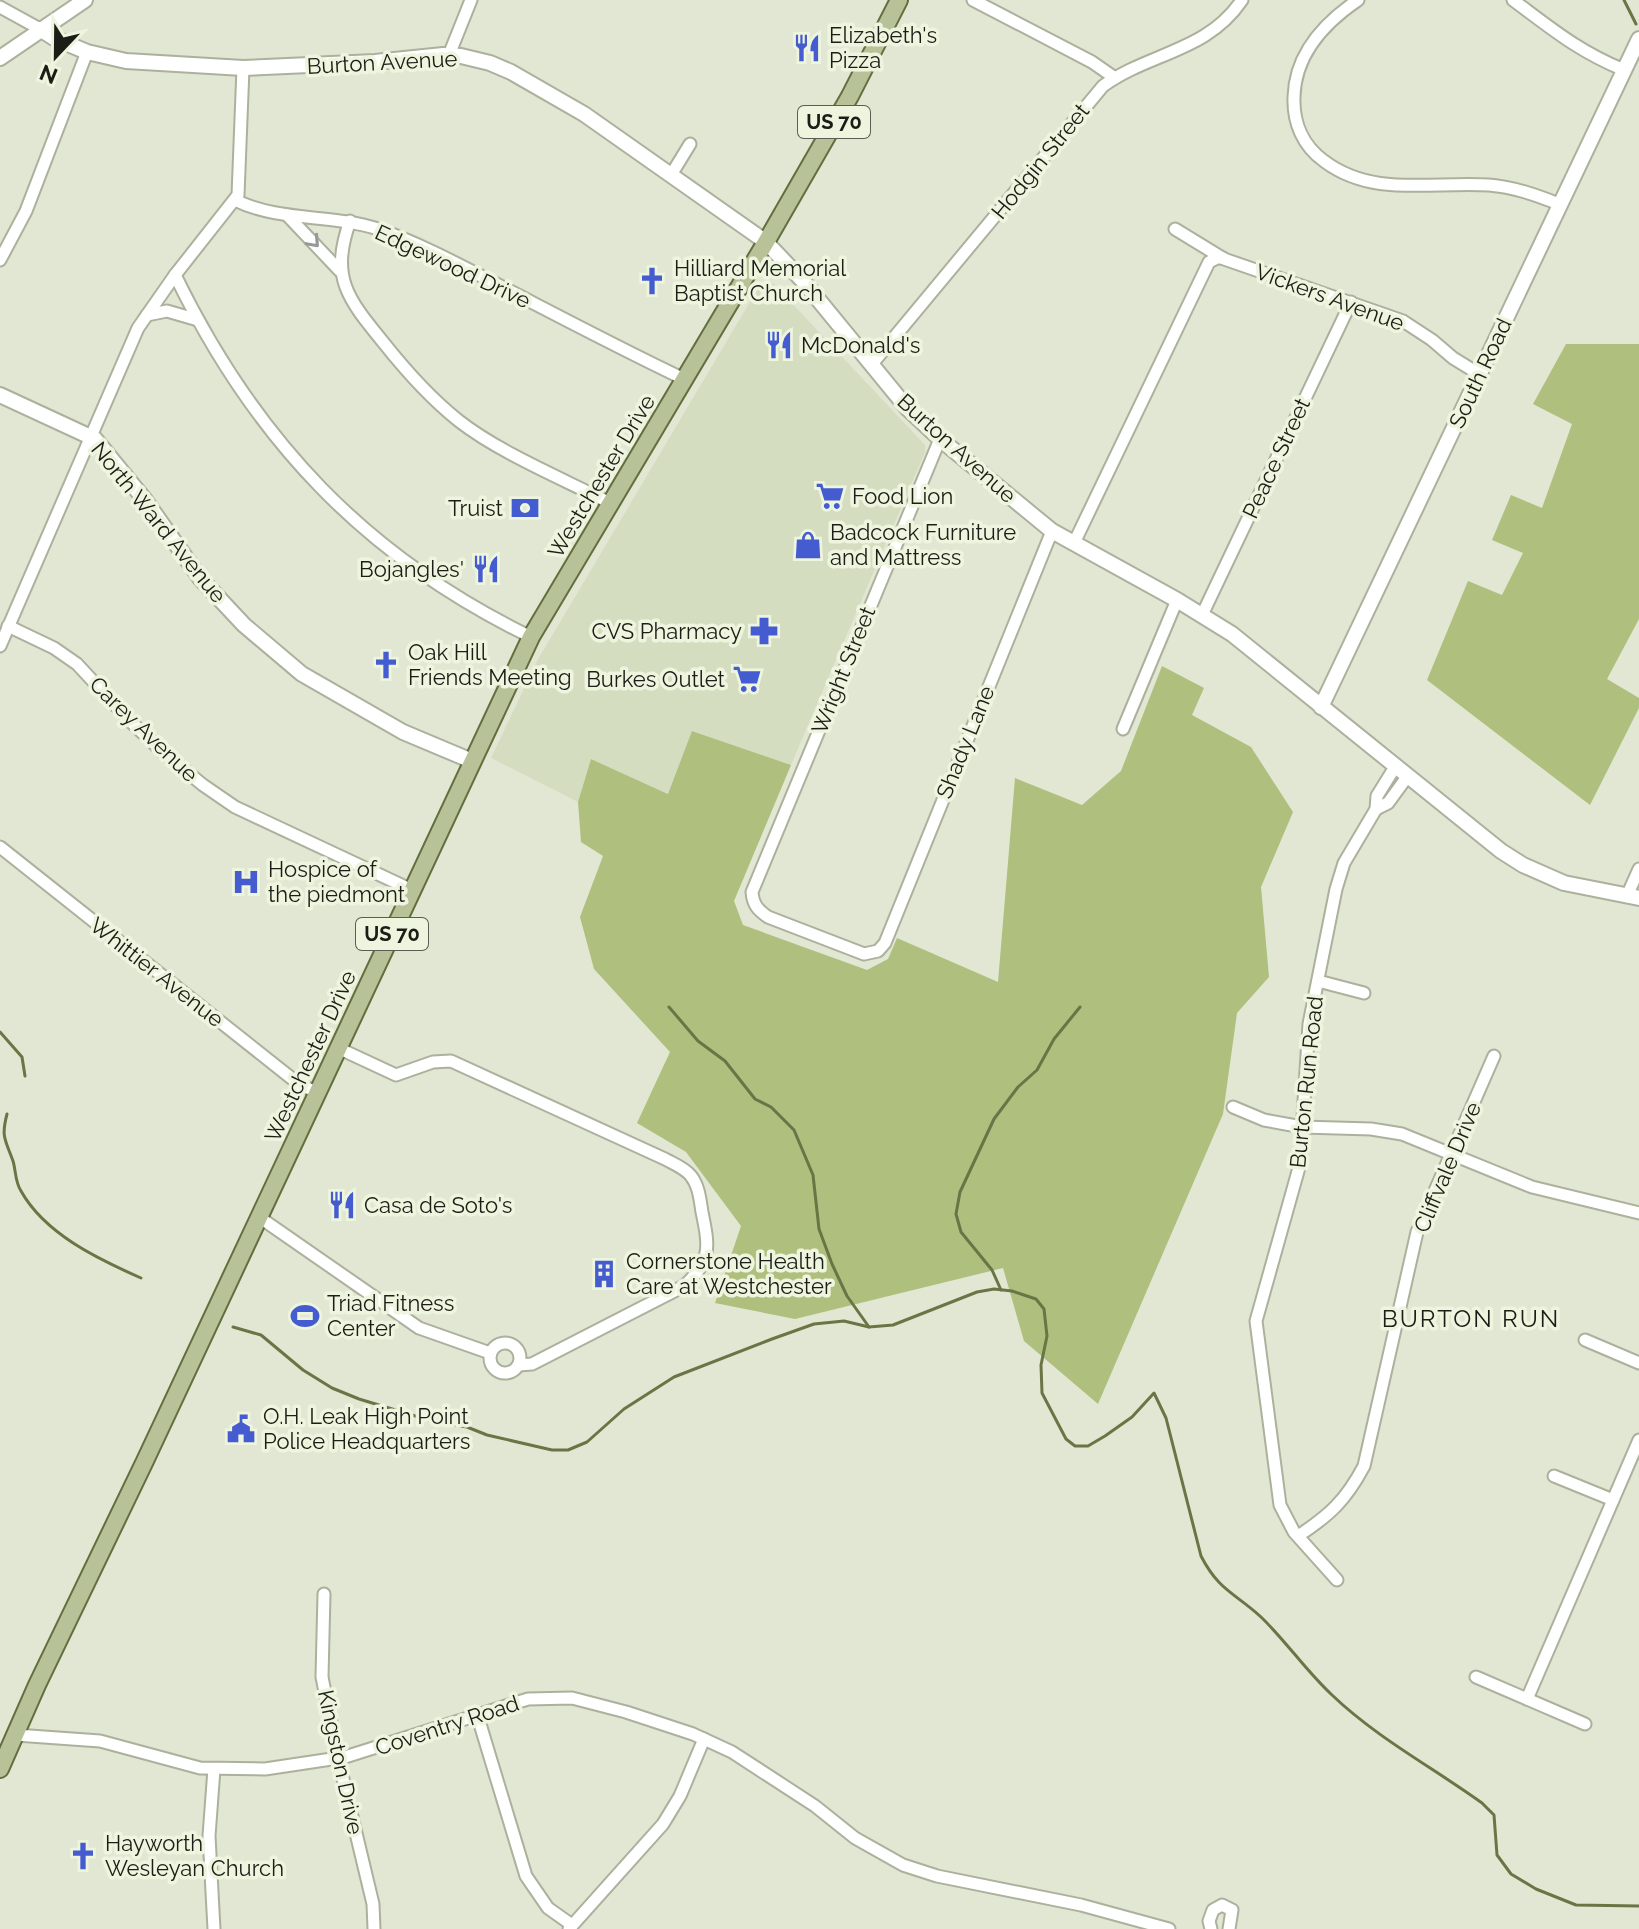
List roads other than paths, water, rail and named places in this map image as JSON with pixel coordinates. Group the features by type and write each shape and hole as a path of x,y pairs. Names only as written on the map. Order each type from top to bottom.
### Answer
{"main road":[{"name":"Westchester Drive","path":"0,1769 531,637 766,242 850,96 899,0"}],"street":[{"path":"0,58 85,0"},
{"path":"449,55 471,0"},
{"path":"973,0 1092,62 1115,78"},
{"name":"Hodgin Street","path":"872,364 1090,100 1115,78 1195,43 1220,25 1242,0"},
{"path":"1358,0 1335,15 1309,46 1297,78 1294,113 1305,143 1318,157 1353,179 1408,187 1510,187 1559,204"},
{"path":"1513,0 1566,41 1624,70"},
{"name":"Burton Avenue","path":"0,7 54,38 87,52 126,61 243,68 449,55 490,63 511,72 584,114 766,242 803,281 900,399 940,439 1052,531 1232,634 1407,777 1523,865 1578,887 1633,897"},
{"name":"South Road","path":"1321,707 1639,39"},
{"path":"0,260 26,211 87,52"},
{"path":"0,646 138,328 238,195 243,68"},
{"path":"671,175 690,144"},
{"name":"Edgewood Drive","path":"235,200 247,206 287,215 350,221 378,229 436,253 684,379"},
{"path":"287,215 340,271 357,308 403,367 437,403 462,424 502,448 610,503"},
{"path":"340,271 342,243 350,221"},
{"name":"Vickers Avenue","path":"1175,229 1224,259 1403,321 1479,374"},
{"path":"1074,543 1209,262 1224,259"},
{"path":"175,275 225,369 269,431 334,502 375,539 432,581 531,637"},
{"name":"Peace Street","path":"1202,615 1351,302"},
{"path":"147,315 167,311 198,320"},
{"name":"North Ward Avenue","path":"0,395 92,437 119,467 200,578 244,625 302,674 403,732 472,761"},
{"name":"Wright Street","path":"878,951 864,954 768,917 753,903 752,892 940,439"},
{"name":"Shady Lane","path":"878,951 885,943 1052,531"},
{"path":"1123,729 1177,600"},
{"name":"Carey Avenue","path":"8,626 54,648 77,664 165,754 235,807 412,890"},
{"name":"Burton Run Road","path":"1337,1580 1298,1536 1280,1505 1256,1321 1300,1164 1309,1024 1336,889 1344,863 1376,809 1377,796 1395,767"},
{"name":"Burton Run Road","path":"1376,809 1388,803 1407,777"},
{"name":"Whittier Avenue","path":"0,847 300,1085 317,1092"},
{"path":"1633,897 1639,869"},
{"path":"1318,981 1364,993"},
{"path":"338,1048 396,1075 433,1062 451,1061 665,1159 694,1179 708,1244 705,1262 697,1274 684,1286 532,1364 519,1365 511,1372 501,1373 490,1363 490,1353 496,1345 511,1344 518,1350 519,1365"},
{"name":"Cliffvale Drive","path":"1298,1536 1330,1514 1350,1493 1364,1466 1417,1232 1494,1056"},
{"path":"1233,1107 1264,1120 1302,1127 1371,1129 1402,1134 1532,1187 1639,1213"},
{"path":"259,1217 419,1328 490,1353"},
{"path":"1585,1340 1639,1363"},
{"path":"1527,1699 1639,1440"},
{"path":"1554,1476 1613,1500"},
{"name":"Kingston Drive","path":"324,1594 322,1677 373,1904 374,1929"},
{"path":"1476,1677 1585,1724"},
{"name":"Coventry Road","path":"16,1735 100,1741 200,1768 265,1769 338,1758 528,1699 548,1696 572,1698 626,1712 704,1739 761,1769 855,1838 903,1865 937,1876 1081,1905 1169,1929"},
{"path":"477,1714 526,1876 548,1908 570,1927 663,1824 680,1796 704,1739"},
{"path":"214,1769 209,1836 214,1929"},
{"path":"1211,1929 1209,1921 1213,1910 1222,1905 1232,1910 1229,1929"}],"waterway":[{"path":"1624,0 1636,24"},
{"path":"669,1007 698,1041 725,1061 755,1099 771,1107 794,1130 813,1175 819,1229 832,1264 847,1296 869,1327"},
{"path":"1001,1290 992,1270 961,1232 956,1214 960,1192 994,1119 1018,1087 1037,1070 1054,1039 1080,1007"},
{"path":"0,1032 22,1057 25,1076"},
{"path":"7,1114 5,1138 18,1184 31,1206 74,1244 141,1278"},
{"path":"233,1327 261,1335 303,1370 332,1388 359,1399 487,1435 552,1450 568,1450 587,1442 624,1409 674,1377 814,1324 844,1321 869,1327 893,1325 977,1292 994,1289 1036,1299 1044,1309 1047,1336 1041,1365 1042,1393 1066,1439 1075,1446 1088,1446 1132,1417 1154,1393 1166,1418 1201,1556 1214,1577 1261,1617 1349,1711 1482,1803 1494,1815 1497,1855 1511,1874 1536,1889 1576,1905 1639,1906"}],"place":[{"name":"Elizabeth's Pizza","path":"807,48"},
{"name":"Hilliard Memorial Baptist Church","path":"652,281"},
{"name":"McDonald's","path":"779,345"},
{"name":"Food Lion","path":"830,496"},
{"name":"Truist","path":"525,508"},
{"name":"Badcock Furniture and Mattress","path":"808,545"},
{"name":"Bojangles'","path":"486,569"},
{"name":"CVS Pharmacy","path":"764,631"},
{"name":"Oak Hill Friends Meeting","path":"386,665"},
{"name":"Burkes Outlet","path":"747,679"},
{"name":"Hospice of the piedmont","path":"246,882"},
{"name":"Casa de Soto's","path":"342,1205"},
{"name":"Cornerstone Health Care at Westchester","path":"604,1274"},
{"name":"Triad Fitness Center","path":"305,1316"},
{"name":"O.H. Leak High Point Police Headquarters","path":"241,1429"},
{"name":"Hayworth Wesleyan Church","path":"83,1856"}],"district":[{"name":"BURTON RUN","path":"1471,1318"}]}
